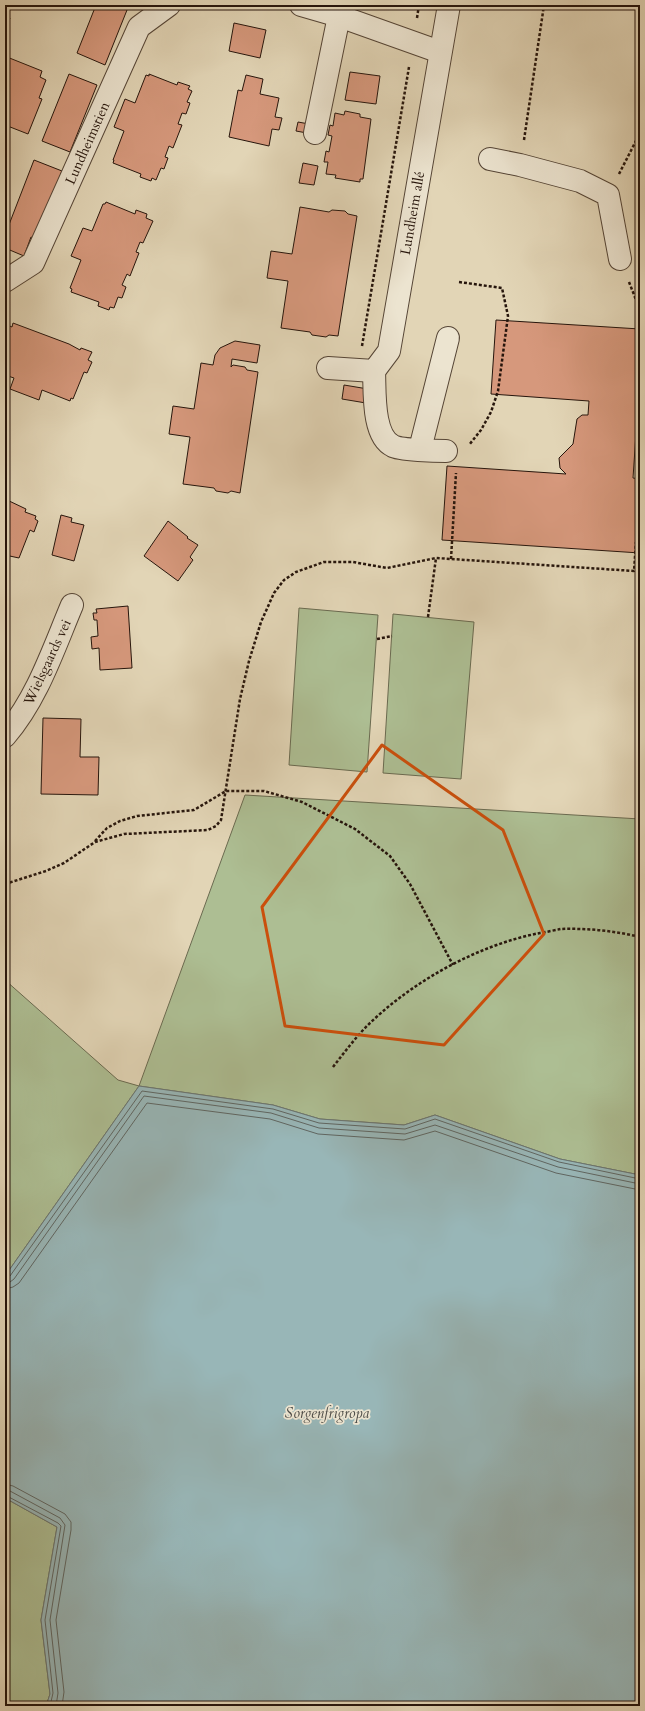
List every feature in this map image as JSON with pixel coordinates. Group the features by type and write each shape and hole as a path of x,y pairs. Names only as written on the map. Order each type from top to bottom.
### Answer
{"street":[{"name":"Lundheimstien","path":"5,281 33,263 139,27 169,5"},
{"path":"301,5 339,16 413,44 440,52"},
{"name":"Lundheim allé","path":"366,370 388,351 449,5"},
{"path":"315,133 339,16"},
{"path":"490,159 520,165 580,182 608,196 620,259"},
{"path":"420,449 448,338"},
{"path":"328,368 366,370 381,434 393,446 452,451"},
{"name":"Wielsgaards vei","path":"5,736 18,722 41,680 72,605"}],"path":[{"path":"366,370 419,5"},
{"path":"520,165 544,5"},
{"path":"608,196 640,133"},
{"path":"620,259 640,310"},
{"path":"451,559 452,451 469,445 481,430 491,412 498,391 508,316 502,288 459,282"},
{"path":"95,842 124,834 208,830 216,826 221,820 240,699 249,661 261,622 274,593 284,580 296,572 324,562 353,562 387,568 436,558 634,571 636,542"},
{"path":"428,617 436,558"},
{"path":"377,639 392,636"},
{"path":"5,884 46,871 64,863 95,842 107,828 120,821 137,816 194,810 226,790 264,791 302,802 355,829 373,841 390,856 410,884 452,965"},
{"path":"333,1067 364,1030 383,1012 426,979 487,949 522,937 560,929 596,930 640,937"}],"highlighted area":[{"path":"382,745 503,830 544,934 444,1045 285,1026 262,907"}],"green space":[{"path":"299,608 378,615 367,772 289,765"},
{"path":"393,614 474,622 461,779 383,773"},
{"path":"245,795 640,819 640,1175 560,1159 435,1115 404,1125 320,1119 273,1105 139,1086"},
{"path":"5,980 118,1080 139,1086 5,1276"},
{"path":"5,1498 57,1527 41,1620 50,1694 46,1706 5,1706"}],"water":[{"name":"Sorgenfrigropa","path":"139,1086 273,1105 320,1119 404,1125 435,1115 560,1159 640,1175 640,1706 46,1706 50,1694 41,1620 57,1527 5,1498 5,1276"}],"building":[{"path":"96,5 129,5 105,65 77,53"},
{"path":"5,16 10,18 5,31"},
{"path":"234,23 266,30 260,58 229,51"},
{"path":"7,57 42,71 40,77 46,80 39,98 42,99 28,134 5,125 5,61"},
{"path":"350,72 380,76 376,104 345,100"},
{"path":"69,74 97,85 70,152 42,141"},
{"path":"149,74 177,85 178,82 190,86 188,89 192,91 187,102 190,103 186,114 182,113 178,124 182,125 173,148 169,146 165,157 168,158 164,169 161,168 156,180 152,178 151,181 140,177 141,174 113,163 124,131 114,127 125,99 135,103 146,75 149,76"},
{"path":"246,75 263,79 260,94 279,98 275,117 282,118 279,130 272,129 269,146 229,137 238,90 242,91"},
{"path":"345,111 360,114 360,117 371,119 363,179 360,179 360,182 335,178 336,175 326,174 328,162 324,162 326,151 329,152 332,136 328,135 330,125 333,126 335,113 344,115"},
{"path":"298,122 309,124 307,133 296,131"},
{"path":"34,160 62,171 35,239 31,237 24,256 5,248 5,235"},
{"path":"303,163 318,166 314,185 299,183"},
{"path":"106,202 135,214 136,210 147,214 146,218 153,221 143,243 140,242 136,252 139,253 130,276 127,274 122,285 126,287 122,298 118,297 114,308 110,307 109,310 98,306 99,302 71,292 72,289 70,288 81,260 71,256 83,228 92,231 103,204"},
{"path":"300,207 329,212 332,210 345,211 348,214 357,216 338,336 329,335 326,337 312,335 310,332 281,328 288,281 267,278 271,251 292,254"},
{"path":"496,320 640,329 640,404 638,404 633,478 640,479 640,553 442,540 447,466 566,474 560,468 559,458 573,444 577,419 582,415 588,415 589,401 491,394"},
{"path":"13,323 69,344 80,350 81,348 92,352 88,360 92,362 87,373 84,372 73,399 71,398 70,401 42,390 39,400 10,389 14,378 5,375 5,324 12,327"},
{"path":"235,341 260,345 257,363 232,359 231,367 233,365 245,367 247,370 258,372 240,493 231,491 228,493 216,491 214,488 183,484 190,437 169,434 173,406 194,409 201,363 213,365 215,355 220,348"},
{"path":"344,385 368,389 366,403 342,399"},
{"path":"5,499 26,509 25,512 36,516 35,519 38,521 34,532 30,530 19,558 5,555"},
{"path":"61,515 72,518 71,522 84,525 74,561 52,555"},
{"path":"168,521 188,537 187,538 198,545 190,557 193,560 178,581 144,556"},
{"path":"128,606 132,668 100,670 99,648 92,649 91,637 98,636 97,620 94,620 93,613 97,613 96,609"},
{"path":"43,718 81,719 80,757 99,757 98,795 41,794"}]}
